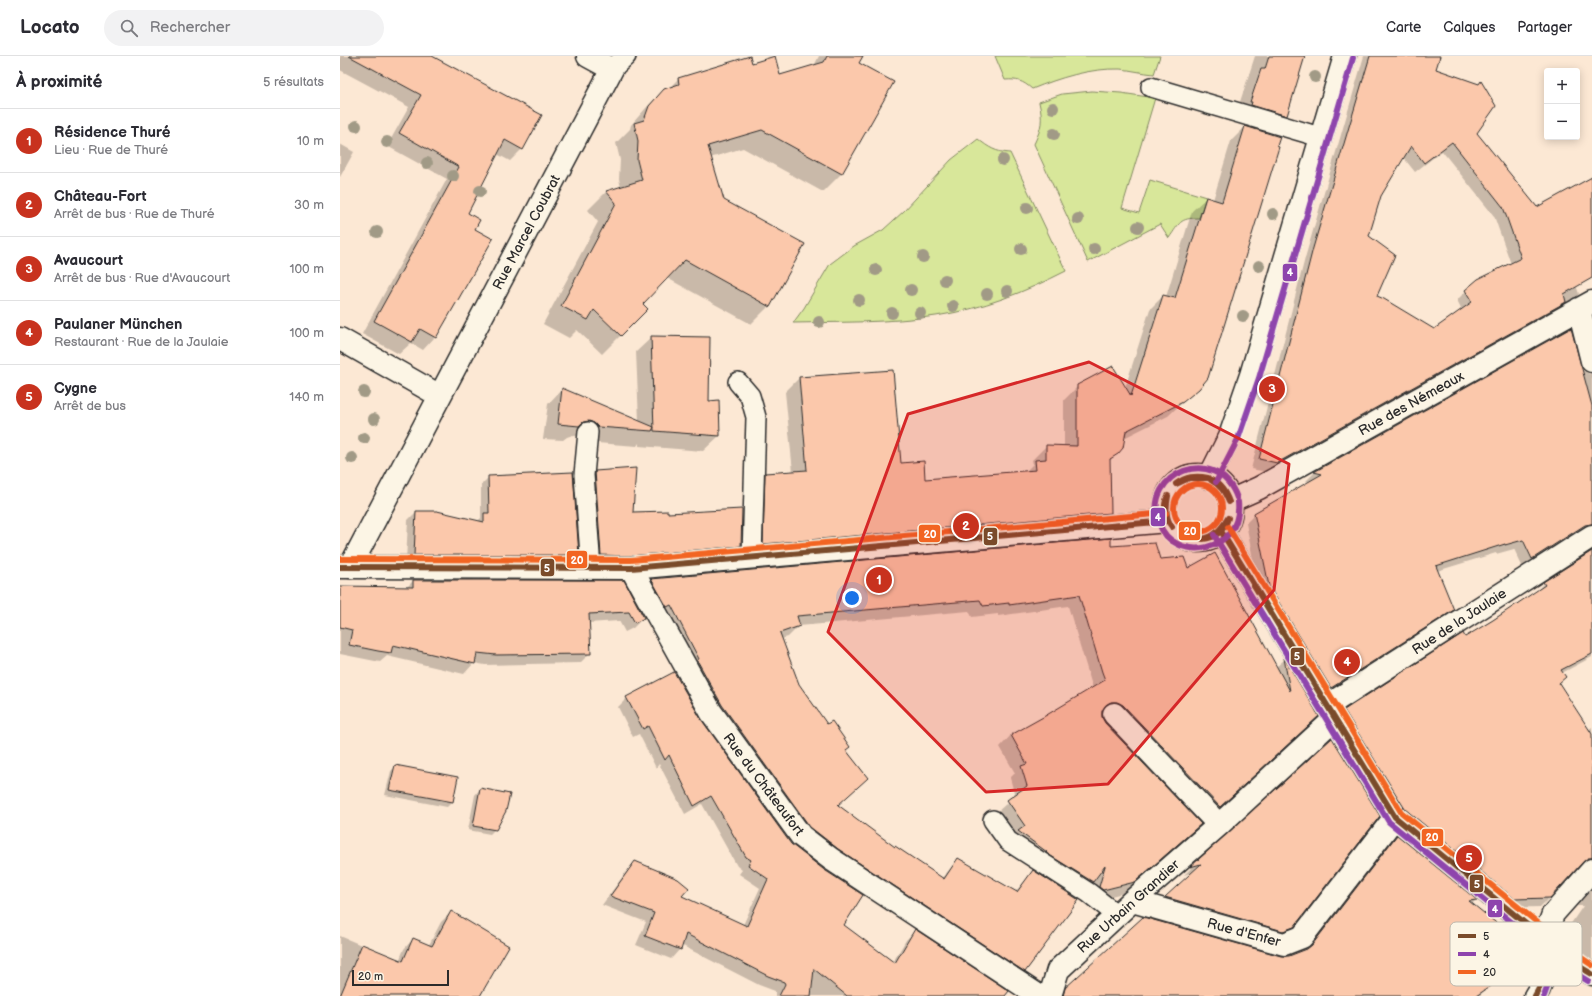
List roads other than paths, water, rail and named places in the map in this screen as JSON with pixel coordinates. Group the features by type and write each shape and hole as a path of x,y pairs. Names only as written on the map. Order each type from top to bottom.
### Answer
{"street":[{"path":"588,56 619,60"},
{"path":"1209,478 1230,436 1251,375 1345,56"},
{"name":"Rue Marcel Coubrat","path":"345,567 440,396 619,60"},
{"path":"1586,306 1592,361"},
{"name":"Rue des Némeaux","path":"1230,501 1266,484 1586,306"},
{"path":"340,339 440,396"},
{"path":"1198,476 1209,478 1219,483 1226,491 1230,501 1228,522 1221,531 1212,538 1202,541 1192,541 1182,537 1173,530 1167,521 1165,511 1166,500 1170,490 1178,482 1188,477 1198,476"},
{"path":"345,567 631,568 1167,521"},
{"path":"1221,531 1395,818 1523,922"},
{"name":"Rue de la Jaulaie","path":"1331,713 1592,536"},
{"name":"Rue du Châteaufort","path":"631,568 711,712 801,836 831,860 1039,996"},
{"name":"Rue Urbain Grandier","path":"1050,996 1058,970 1116,915 1219,825 1331,713"},
{"path":"1114,714 1219,825"},
{"name":"Rue d'Enfer","path":"1132,901 1284,944 1302,937 1395,818"},
{"path":"1550,922 1553,914 1592,870"},
{"path":"1582,968 1592,974"},
{"path":"1535,996 1539,991 1540,986"}],"lane":[{"path":"1152,87 1320,137"},
{"path":"738,382 750,396 756,417 752,557"},
{"path":"588,432 584,475 591,568"},
{"path":"993,820 1008,841 1089,893 1116,915"}],"place":[{"name":"Avaucourt","path":"1272,389"},
{"name":"Château-Fort","path":"966,526"},
{"name":"Résidence Thuré","path":"879,580"},
{"name":"Paulaner München","path":"1347,662"},
{"name":"Cygne","path":"1469,858"}]}
